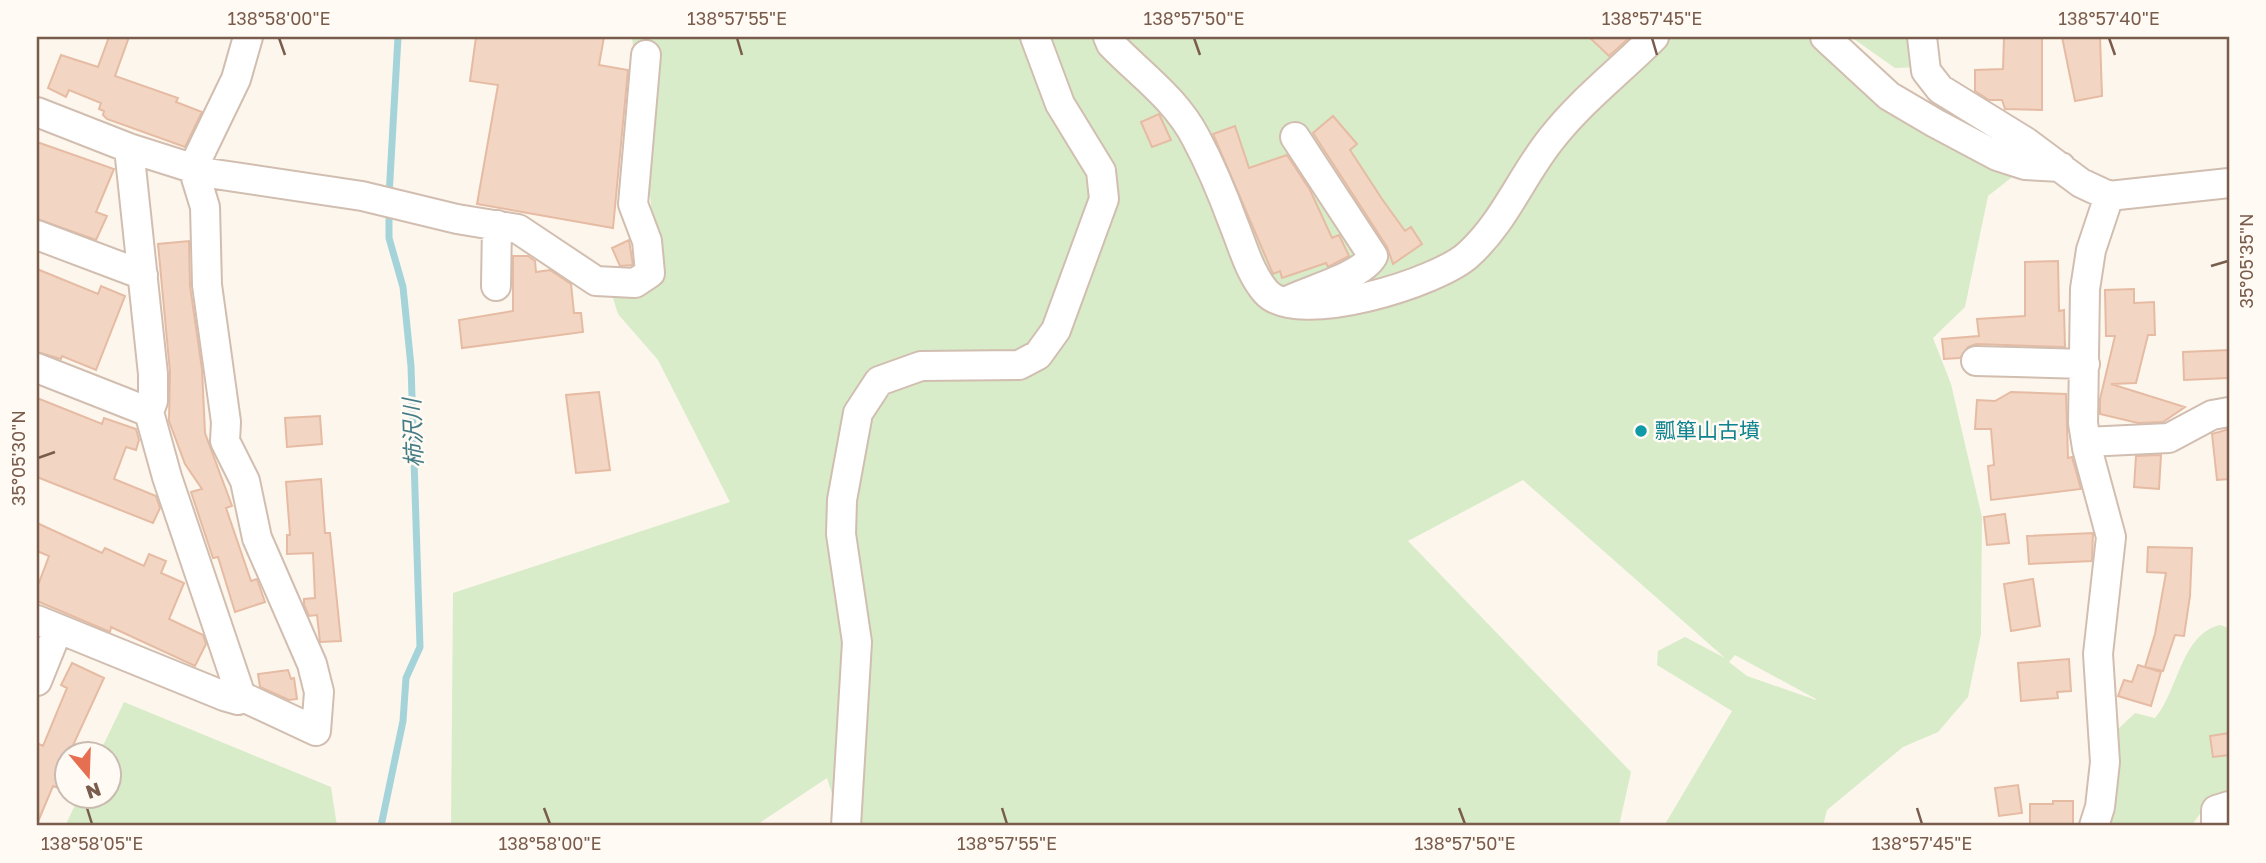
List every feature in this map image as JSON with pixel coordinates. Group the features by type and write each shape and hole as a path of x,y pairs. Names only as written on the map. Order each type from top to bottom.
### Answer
{"street":[{"path":"128,148 153,374 153,401 149,412 167,477 241,696 316,731 319,692 312,664 257,538 245,481 225,441 226,422 206,285 205,207 194,168 236,79 248,37"},
{"path":"846,826 857,642 841,534 842,500 858,413 879,381 921,366 1019,365 1038,355 1056,330 1104,200 1101,171 1060,104 1035,37"},
{"path":"1108,37 1111,44 1166,95 1187,121 1220,186 1256,278 1265,292 1283,303 1305,307 1327,305 1408,284 1458,263 1490,233 1551,139 1594,92 1654,37"},
{"path":"1825,37 1889,96 1935,123 1997,156 2025,165 2060,167"},
{"path":"1922,37 1926,71 1940,89 2026,142 2081,183 2109,196 2229,183"},
{"path":"37,112 128,148 208,173 362,196 447,217 519,229 596,281 635,283 650,273 648,241 633,204 646,55"},
{"path":"1283,303 1351,273 1369,262 1373,256 1295,137"},
{"path":"2094,826 2101,807 2105,762 2098,654 2112,537 2086,442 2085,289 2091,250 2109,196"},
{"path":"496,286 497,225"},
{"path":"37,235 143,275"},
{"path":"1976,361 2085,363"},
{"path":"37,368 149,412"},
{"path":"2086,442 2169,438 2211,415 2229,412"},
{"path":"37,681 47,625 224,696 238,699 241,696"},
{"path":"2216,826 2216,810 2229,806"}],"green space":[{"path":"632,37 1823,37 2016,174 1988,196 1965,307 1933,338 1951,384 1982,517 1981,634 1968,697 1938,732 1903,747 1827,810 1823,826 1664,826 1732,711 1657,665 1658,651 1685,637 1725,658 1523,480 1408,541 1631,772 1619,826 842,826 827,778 755,826 451,826 453,593 730,502 658,360 618,314 610,289 657,257","holes":["1735,655 1816,699 1747,676 1729,662"]},
{"path":"1851,37 1915,37 1918,67 1895,68"},
{"path":"2220,625 2229,628 2229,795 2206,806 2191,826 2109,826 2117,730 2135,713 2155,718 2163,707 2188,652 2207,631"},
{"path":"124,702 331,787 337,826 65,826 73,810 122,810 122,740 106,740"}],"building":[{"path":"109,37 129,37 115,76 178,98 176,102 202,112 185,147 107,119 103,115 104,111 99,109 101,103 69,90 66,97 48,88 61,55 98,67"},
{"path":"476,37 604,37 599,65 628,70 613,228 477,204 498,85 470,81"},
{"path":"1589,37 1630,37 1609,56"},
{"path":"2004,37 2042,37 2042,110 2005,109 2002,100 1989,100 1975,91 1975,70 2003,69"},
{"path":"2062,37 2100,37 2102,96 2075,101"},
{"path":"1159,114 1171,140 1152,147 1141,122"},
{"path":"1333,116 1357,144 1350,150 1382,199 1405,231 1411,227 1422,244 1393,264 1387,247 1313,133"},
{"path":"1235,126 1249,168 1287,155 1310,190 1332,238 1339,235 1349,256 1328,267 1326,263 1282,278 1280,271 1273,274 1213,134"},
{"path":"37,142 114,169 96,212 107,216 96,240 37,219"},
{"path":"629,240 633,265 620,266 612,248"},
{"path":"189,241 190,286 202,369 205,433 232,506 226,508 251,581 257,579 265,602 235,612 218,557 213,558 191,492 202,489 185,464 169,421 170,372 158,244"},
{"path":"513,256 528,256 535,261 536,272 550,270 571,284 574,313 581,313 583,332 462,348 459,320 513,311"},
{"path":"2058,261 2059,311 2064,310 2065,347 1976,344 1968,347 1960,358 1944,359 1942,339 1979,336 1977,319 2025,316 2025,262"},
{"path":"37,269 98,294 101,286 125,296 96,370 62,356 61,359 37,352"},
{"path":"2134,289 2134,303 2154,302 2155,335 2148,335 2136,383 2111,384 2185,407 2163,422 2138,423 2100,414 2100,399 2115,336 2106,336 2105,290"},
{"path":"2229,350 2229,378 2184,380 2183,352"},
{"path":"599,392 610,470 576,473 566,395"},
{"path":"2011,392 2066,394 2068,458 2072,457 2081,489 1991,500 1988,466 1994,465 1991,429 1975,429 1977,400 1995,401"},
{"path":"37,398 102,424 104,418 136,429 139,440 136,450 126,447 114,479 156,496 160,508 153,523 37,477"},
{"path":"320,416 322,444 287,447 285,418"},
{"path":"2229,429 2229,479 2217,480 2212,434"},
{"path":"2161,455 2159,489 2134,487 2136,456"},
{"path":"321,479 325,533 330,533 341,641 320,642 317,615 309,616 304,605 304,599 315,598 313,553 287,554 287,535 290,535 286,482"},
{"path":"2005,514 2009,543 1987,545 1984,517"},
{"path":"37,523 102,553 105,548 144,566 149,554 166,561 161,573 184,583 169,619 203,635 206,644 195,666 111,627 110,632 37,601 37,588 49,556 37,551"},
{"path":"2093,533 2092,561 2029,564 2027,536"},
{"path":"2148,547 2192,548 2190,596 2184,636 2175,635 2163,671 2145,667 2155,634 2166,573 2147,572"},
{"path":"2033,579 2040,626 2011,631 2004,584"},
{"path":"2069,659 2071,691 2057,692 2058,698 2021,701 2018,663"},
{"path":"72,663 104,678 75,740 52,740 52,788 37,824 37,743 43,746 67,688 61,685"},
{"path":"2138,665 2161,672 2151,706 2118,696 2124,680 2132,682"},
{"path":"288,670 291,679 294,678 297,699 289,700 260,687 258,674"},
{"path":"2229,733 2229,755 2213,757 2210,736"},
{"path":"2018,785 2022,813 1999,816 1995,788"},
{"path":"2053,801 2073,801 2073,826 2030,826 2030,804 2053,804"}],"waterway":[{"name":"柿沢川","path":"389,196 398,37"},
{"name":"柿沢川","path":"381,826 403,721 406,678 420,647 411,366 403,287 389,238 389,208"}],"place":[{"name":"瓢箪山古墳","path":"1641,431"}]}
